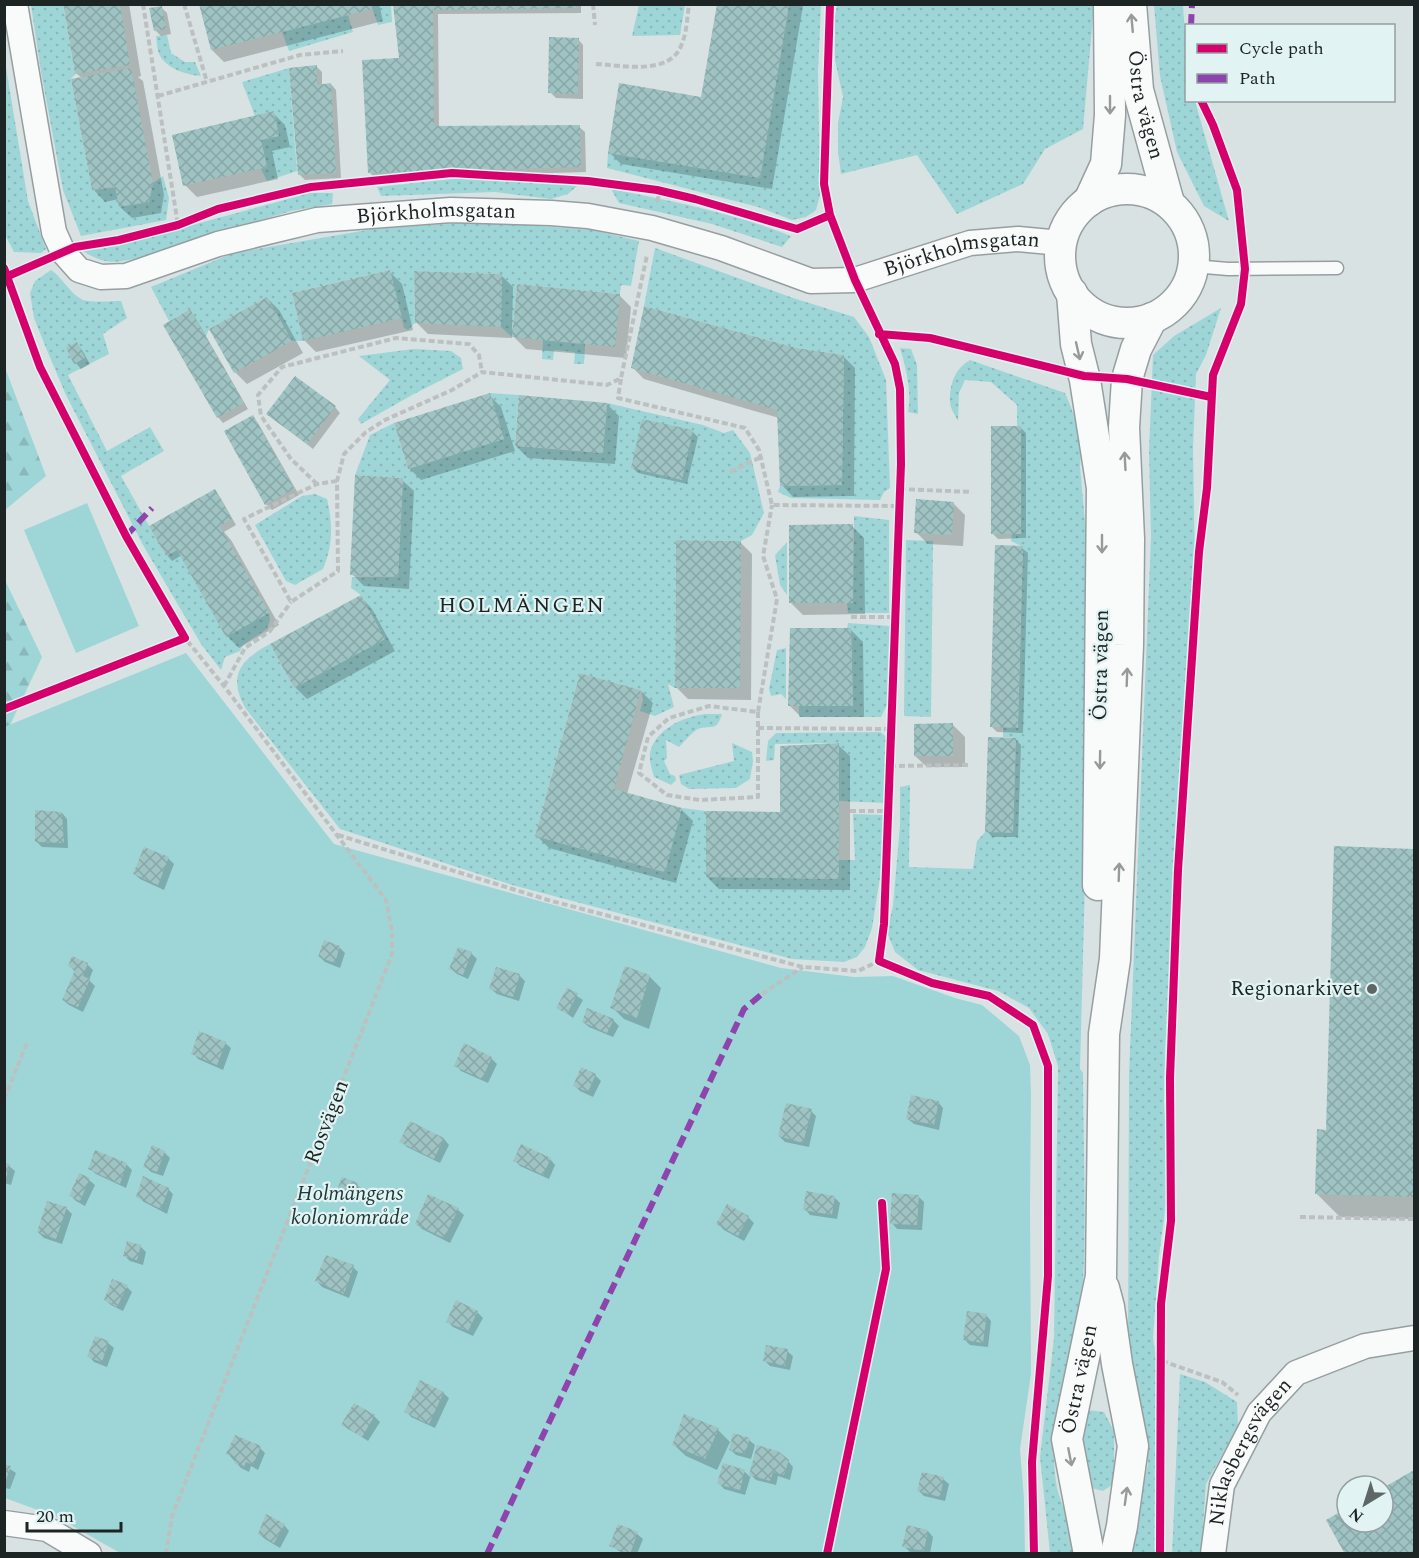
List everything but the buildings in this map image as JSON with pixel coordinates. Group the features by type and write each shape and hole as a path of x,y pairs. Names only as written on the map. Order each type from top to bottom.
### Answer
{"street":[{"name":"Björkholmsgatan","path":"15,4 54,232 63,252 79,270 101,277 126,276 218,244 317,220 451,210 570,214 641,226 722,248 811,280 855,280 970,243 1018,239 1061,243"},
{"name":"Östra vägen","path":"1089,201 1111,191 1135,189 1147,192 1169,203 1190,231 1194,266 1180,297 1163,313 1152,318 1127,323 1108,320 1090,312 1072,293 1063,275 1061,264 1061,243 1071,219 1089,201 1106,164 1110,115 1109,4"},
{"name":"Östra vägen","path":"1131,4 1138,90 1169,203"},
{"name":"Östra vägen","path":"1072,293 1076,344 1085,380 1102,488 1098,905 1104,1037 1101,1276 1066,1439 1089,1554"},
{"name":"Östra vägen","path":"1104,1037 1115,959 1128,645 1129,539 1124,427 1127,379 1136,349 1152,318"},
{"name":"Östra vägen","path":"1101,1276 1109,1306 1117,1364 1133,1446 1116,1554"},
{"name":"Niklasbergsvägen","path":"1213,1554 1222,1485 1259,1413 1296,1373 1365,1346 1414,1338"},
{"path":"4,1523 47,1529 89,1554"}],"lane":[{"path":"1194,266 1228,269 1337,268"}],"path":[{"path":"142,4 178,225"},
{"path":"183,4 207,82"},
{"path":"593,4 595,25"},
{"path":"596,64 658,65 670,60 681,48 690,4"},
{"path":"158,96 300,55 343,51"},
{"path":"647,254 618,398 745,428 759,450 772,505 763,556 777,599 758,711 758,797 700,800 667,795 639,773 648,737 669,718 709,706 758,711"},
{"path":"317,484 291,459 261,416 258,395 282,367 396,338 469,344 479,355 483,372"},
{"path":"224,686 245,648 270,631 291,602 338,571 337,482 344,454 366,432 386,420 452,390 483,372 607,385 621,378"},
{"path":"730,472 761,457"},
{"path":"291,602 244,519 317,484 337,482"},
{"path":"900,489 972,492"},
{"path":"772,505 899,507"},
{"path":"851,617 896,617"},
{"path":"758,728 891,729"},
{"path":"890,766 969,765"},
{"path":"850,811 889,811"},
{"path":"337,835 548,900 803,968 858,971 879,961"},
{"path":"762,994 803,968"},
{"path":"4,1099 27,1043"},
{"path":"1300,1217 1414,1219"},
{"path":"1162,1361 1222,1382 1259,1413"}],"green space":[{"path":"31,5 63,5 75,74 71,79 92,190 153,183 163,176 169,198 166,220 81,236 63,190"},
{"path":"371,5 391,5 392,22 378,25"},
{"path":"639,5 685,5 680,35 632,36"},
{"path":"789,5 821,5 818,72 820,195 816,210 806,217 792,220 758,207 607,168 608,153 760,178"},
{"path":"837,5 1094,5 1083,129 1045,149 1023,184 957,214 917,155 841,174 838,123 843,97 835,60"},
{"path":"1154,5 1183,5 1185,102 1195,102 1229,221 1204,206 1177,152 1160,76"},
{"path":"348,15 353,32 289,51 282,32"},
{"path":"167,35 171,53 185,62 195,62 201,76 180,71 160,57 156,36"},
{"path":"4,55 28,201 46,249 41,253 14,252 5,235"},
{"path":"289,68 297,171 267,181 261,169 267,167 261,140 279,136 274,112 255,116 242,82"},
{"path":"471,177 545,181 577,186 568,194 551,199 495,192 381,196 377,187"},
{"path":"611,189 725,214 791,236 782,247 712,224 619,203"},
{"path":"310,193 333,193 332,204 291,211 130,260 104,261 83,251 137,240"},
{"path":"460,223 514,224 593,230 639,241 631,286 621,285 620,294 517,284 512,337 501,327 502,274 414,271 415,323 408,330 404,328 390,270 292,293 303,341 292,341 267,297 209,329 206,337 190,309 169,321 151,287 233,253 373,229"},
{"path":"655,248 793,298 854,317 869,337 886,380 890,488 884,492 880,500 791,498 778,492 780,486 842,485 844,355 797,348 644,306"},
{"path":"51,270 83,300 121,301 127,318 103,334 109,354 68,375 107,451 150,427 164,451 121,476 166,556 177,550 269,613 270,620 267,629 243,645 240,651 225,657 221,670 201,644 143,545 66,395 46,348 34,318 30,293 35,281"},
{"path":"1221,308 1206,355 1196,374 1193,448 1195,568 1177,803 1165,1053 1164,1101 1169,1181 1159,1256 1153,1338 1159,1377 1163,1470 1155,1553 1129,1554 1148,1464 1128,1352 1129,1075 1151,537 1149,451 1153,355 1174,336"},
{"path":"543,340 585,344 584,364 574,364 575,352 554,350 553,360 542,359"},
{"path":"900,348 911,349 917,365 918,414 908,412 909,388"},
{"path":"414,349 451,351 461,358 463,369 361,424 358,419 390,380 359,356"},
{"path":"970,360 1065,393 1076,421 1081,446 1080,467 1090,578 1088,766 1080,1069 1083,1073 1085,1206 1078,1339 1058,1422 1054,1451 1057,1487 1070,1529 1072,1553 1050,1553 1040,1457 1054,1338 1058,1066 1048,1034 1029,1008 998,991 918,970 895,952 887,932 893,906 900,825 900,787 910,785 909,867 973,869 977,841 985,832 1013,832 1016,738 1003,737 1003,727 1018,727 1023,547 1011,541 1012,534 1021,533 1021,427 1017,426 1017,405 991,382 965,380 959,393 958,421 950,404 951,389 957,372"},
{"path":"4,365 46,476 5,510 4,510"},
{"path":"490,393 519,395 515,446 603,453 607,403 703,425 724,433 733,430 750,453 764,513 752,535 741,541 676,540 675,688 668,684 674,707 655,716 640,711 643,700 641,690 580,673 535,836 664,872 682,808 706,811 706,877 838,879 839,860 855,860 853,814 884,815 880,877 872,928 865,947 857,957 844,962 792,959 512,885 340,829 246,709 240,697 237,678 244,663 270,644 294,688 384,639 361,595 351,588 352,577 398,577 403,478 355,475 370,435 394,423 408,469 504,439"},
{"path":"315,494 327,499 331,526 329,551 323,569 295,585 286,581 255,525 302,496"},
{"path":"87,503 139,626 76,653 24,530"},
{"path":"854,516 889,520 889,613 848,613 847,603 853,603"},
{"path":"906,540 933,541 931,717 904,716"},
{"path":"787,542 787,595 780,585 775,555"},
{"path":"4,578 42,657 5,736 4,736"},
{"path":"848,623 890,626 888,703 881,717 799,717 799,706 853,706 851,629 847,629"},
{"path":"786,648 786,699 781,694 771,696 769,689 777,650"},
{"name":"Holmängens koloniområde","path":"186,653 334,844 781,968 854,977 893,976 982,1005 1019,1036 1030,1065 1031,1095 1031,1374 1020,1449 1025,1553 120,1553 57,1517 5,1498 4,727"},
{"path":"705,714 722,714 718,724 698,729 679,747 666,740 667,758 664,761 670,774 675,776 676,780 671,785 654,777 650,753 658,737 679,721"},
{"path":"880,732 887,737 886,803 839,801 838,743 775,744 774,760 766,761 768,741 776,733"},
{"path":"732,743 752,752 750,779 736,788 689,789 681,784 679,775 734,761"},
{"path":"1180,1374 1205,1382 1237,1402 1238,1426 1206,1484 1201,1553 1172,1554"},
{"path":"1088,1410 1104,1412 1114,1431 1112,1485 1103,1491 1088,1487 1078,1432"}],"marked path":[{"path":"1191,24 1192,4"},
{"path":"126,536 152,508"},
{"path":"487,1554 744,1009 762,994"}],"cycle path":[{"path":"830,4 824,184 830,215 855,280 895,364 900,389 901,464 884,924 879,961 932,983 989,996 1033,1025 1048,1066 1048,1276 1032,1462 1034,1554"},
{"path":"1160,1554 1161,1304 1171,1221 1170,1078 1178,870 1199,552 1207,488 1213,375 1241,304 1245,269 1237,190 1202,102"},
{"path":"8,276 75,247 119,240 178,225 218,209 311,187 452,173 588,181 657,190 797,229 830,215"},
{"path":"4,268 40,367 126,536 185,638 4,709"},
{"path":"879,334 930,338 1084,376 1127,379 1211,397"},
{"path":"827,1554 886,1269 882,1203"}],"place":[{"name":"Regionarkivet","path":"1372,989"}],"district":[{"name":"HOLMÄNGEN","path":"522,605"}]}
